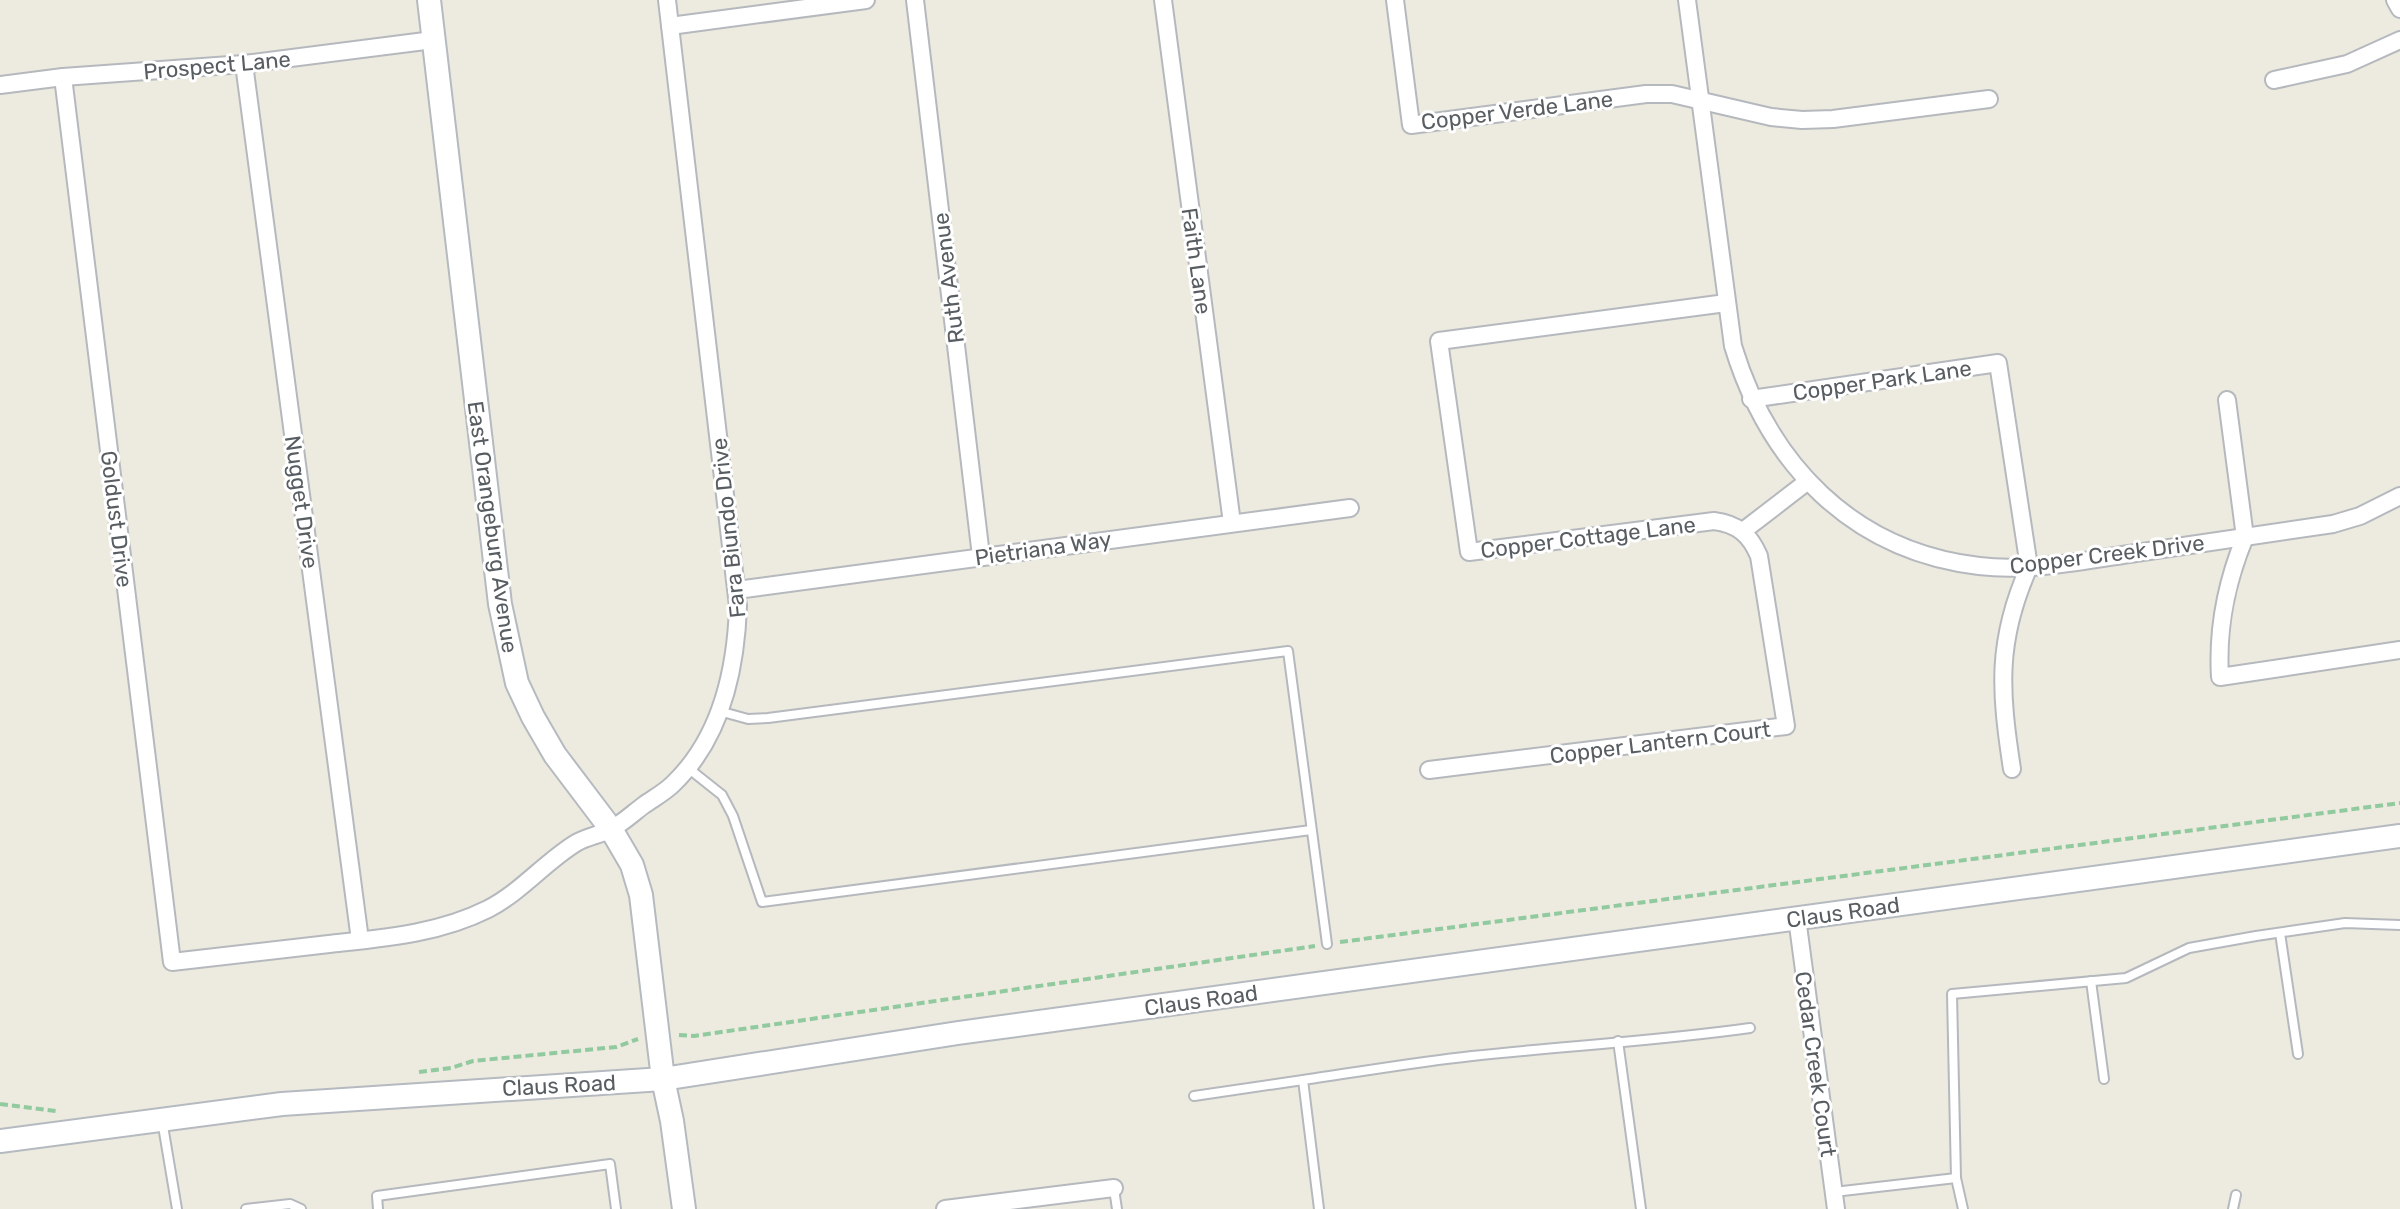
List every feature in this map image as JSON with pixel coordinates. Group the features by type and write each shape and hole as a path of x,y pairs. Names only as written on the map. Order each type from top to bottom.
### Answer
{"main road":[{"name":"East Orangeburg Avenue","path":"429,0 507,644 517,683 533,717 555,755 611,829 632,865 641,895 663,1079 684,1209"},
{"name":"Claus Road","path":"0,1141 312,1101 663,1079 958,1033 2400,836"}],"street":[{"name":"Fara Biundo Drive","path":"172,962 433,931 462,922 493,907 518,890 553,858 579,841 611,829 672,785 688,768 712,731 737,641 737,590 667,0"},
{"path":"670,26 866,0"},
{"name":"Ruth Avenue","path":"915,0 981,556"},
{"name":"Faith Lane","path":"1163,0 1232,523"},
{"name":"Copper Verde Lane","path":"1395,0 1411,125 1646,94 1700,99"},
{"name":"Copper Creek Drive","path":"1687,0 1733,346 1751,399 1769,433 1808,481 1836,507 1896,543 1934,557 1978,566 2029,567 2333,524 2360,516 2400,496"},
{"path":"2395,0 2400,9"},
{"name":"Prospect Lane","path":"0,85 63,77 244,64 433,40"},
{"path":"2274,80 2347,64 2400,40"},
{"name":"Nugget Drive","path":"244,64 360,940"},
{"name":"Goldust Drive","path":"63,77 172,962"},
{"path":"1700,99 1735,110 1802,120 1833,119 1989,99"},
{"name":"Copper Cottage Lane","path":"1726,303 1439,341 1469,552 1714,521 1743,531"},
{"name":"Copper Park Lane","path":"1751,399 1998,363 2029,567"},
{"path":"2227,400 2245,537 2226,592 2219,637 2220,677 2400,650"},
{"path":"1743,531 1808,481"},
{"name":"Pietriana Way","path":"737,590 1350,508"},
{"name":"Copper Lantern Court","path":"1429,770 1786,726 1759,556 1753,542 1743,531"},
{"path":"2012,769 2002,706 2002,671 2005,637 2017,592 2029,567"},
{"name":"Cedar Creek Court","path":"1797,918 1836,1209"},
{"path":"945,1209 1114,1188"}],"lane":[{"path":"719,711 748,719 768,718 1288,651 1327,944"},
{"path":"688,768 722,795 733,816 762,902 1311,830"},
{"path":"1963,1209 1956,1178 1952,994 2126,978 2189,948 2345,923 2400,925"},
{"path":"2280,933 2298,1054"},
{"path":"2091,981 2104,1079"},
{"path":"1194,1096 1468,1056 1618,1041 1649,1042 1750,1028"},
{"path":"1618,1041 1641,1209"},
{"path":"1303,1080 1319,1209"},
{"path":"162,1119 177,1209"},
{"path":"378,1209 377,1196 610,1164 616,1209"},
{"path":"1834,1192 1956,1178"},
{"path":"1114,1188 1117,1209"},
{"path":"2233,1209 2236,1195"},
{"path":"246,1209 290,1204 301,1209"}],"path":[{"path":"409,1073 451,1068 473,1061 616,1047 631,1040 658,1036 710,1034 1327,944 2400,803"},
{"path":"0,1104 41,1110 69,1110"}]}
